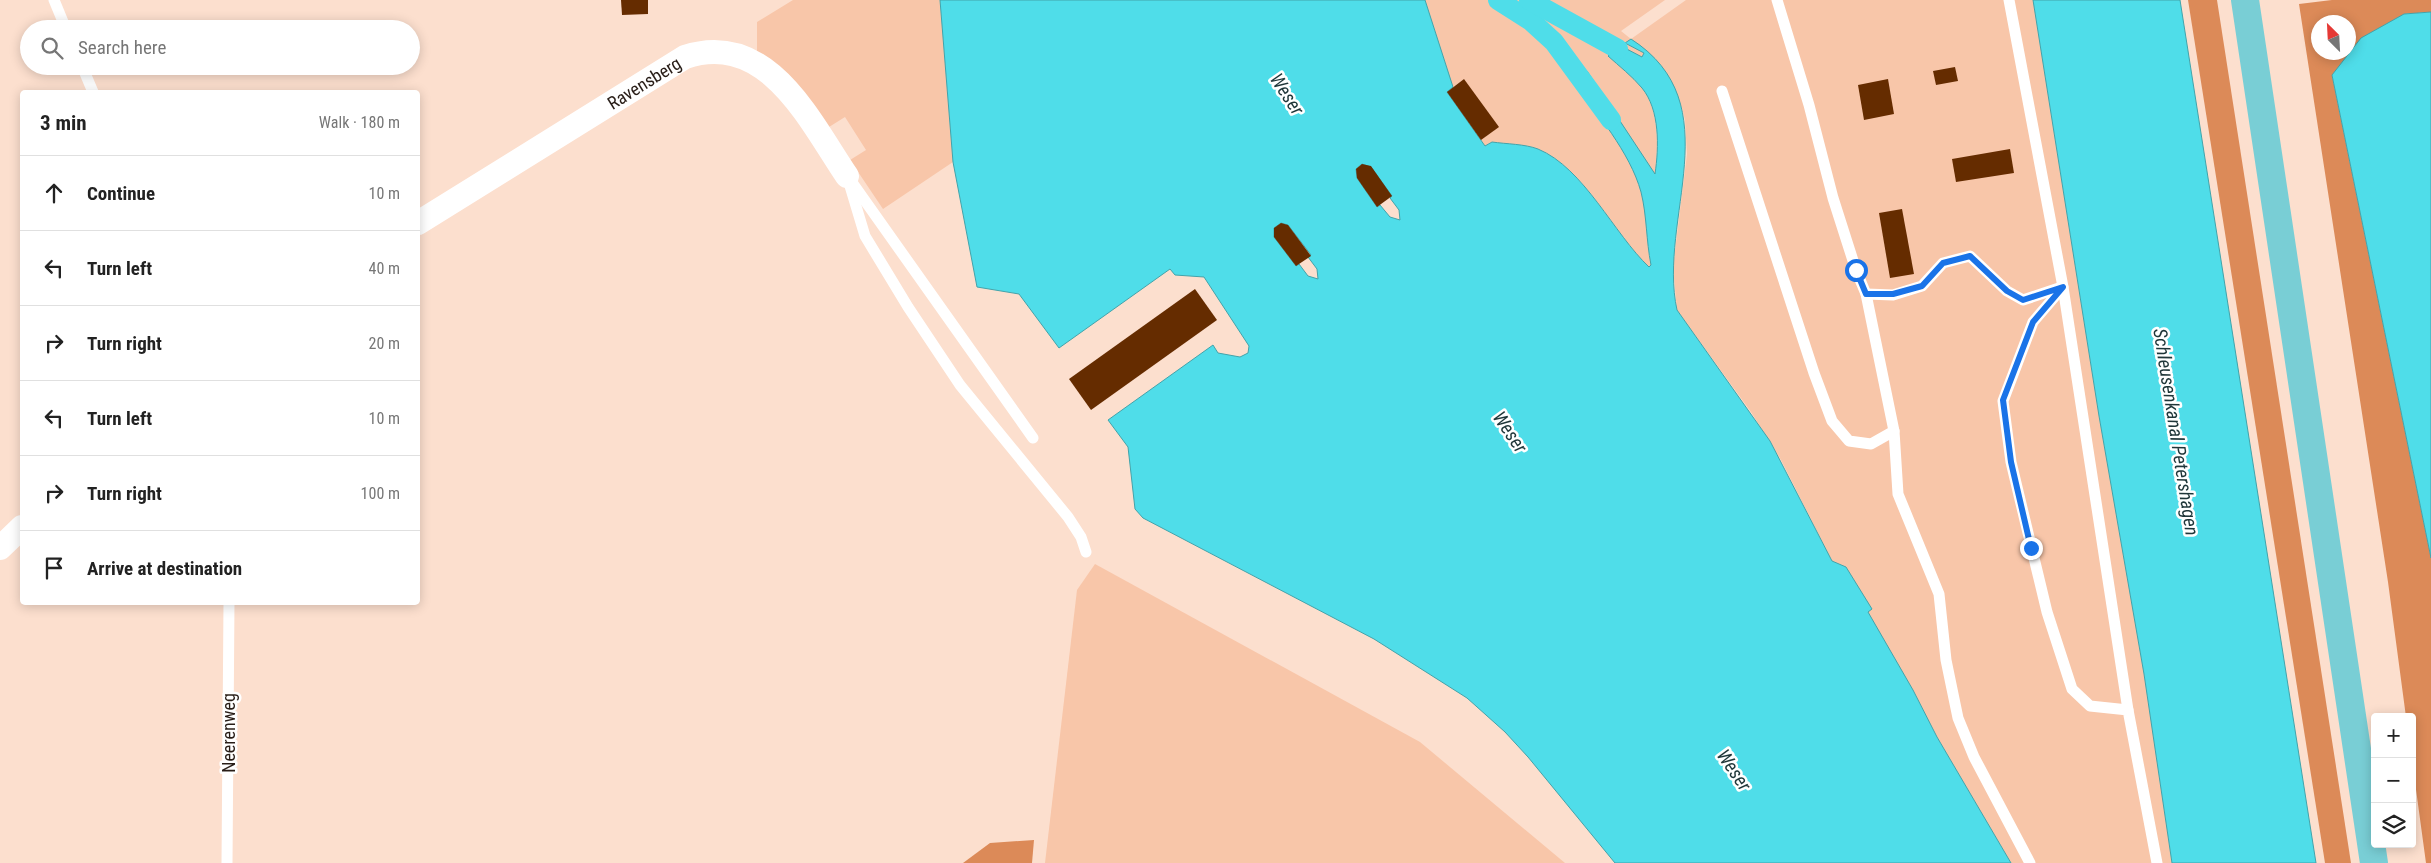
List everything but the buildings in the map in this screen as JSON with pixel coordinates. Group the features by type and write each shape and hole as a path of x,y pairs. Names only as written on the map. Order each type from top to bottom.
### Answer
{"main road":[{"path":"2245,0 2374,863"}],"street":[{"name":"Ravensberg","path":"420,222 605,106 686,57 700,52 732,54 748,58 780,80 847,176"},
{"path":"0,548 20,529"}],"lane":[{"path":"54,0 62,20"},
{"path":"1777,0 1809,105 1833,198 1856,270 1866,294 1894,431 1898,494 1939,594 1946,660 1958,718 1974,758 2030,863"},
{"path":"2009,0 2063,287 2128,710 2157,863"},
{"path":"86,75 92,90"},
{"path":"1722,90 1814,374 1832,420 1849,441 1870,444 1894,431"},
{"path":"847,176 1033,438"},
{"path":"847,176 865,236 908,307 960,385 1068,518 1081,536 1086,552"},
{"path":"1866,294 1893,294 1922,286 1943,263 1970,256 2007,291 2023,300 2063,287"},
{"path":"2063,287 2033,322 2003,400 2011,462 2047,612 2072,689 2090,706 2128,710"},
{"name":"Neerenweg","path":"228,863 229,605"}],"shaded area":[{"path":"793,0 940,0 953,162 883,209 850,160 866,150 845,117 829,127 757,53 757,22"},
{"path":"1425,0 1665,0 1621,31 1631,39 1686,0 2033,0 2099,416 2144,674 2172,863 2011,863 1937,737 1913,690 1867,611 1871,609 1846,567 1832,561 1781,460 1751,412 1677,310 1673,267 1687,154 1685,120 1682,108 1644,53 1642,57 1608,56 1642,88 1652,107 1657,141 1655,175 1587,71 1585,72 1616,117 1606,124 1575,79 1573,80 1621,148 1636,177 1644,210 1651,265 1649,267 1624,238 1585,186 1556,159 1540,151 1522,146 1491,142 1485,146 1481,140 1464,79 1453,87"},
{"path":"2188,0 2217,0 2351,863 2325,863"},
{"path":"2332,0 2431,0 2431,12 2404,14 2356,55 2356,15 2311,15 2311,60 2350,60 2332,75 2431,558 2431,863 2426,863 2416,789 2416,713 2405,713 2388,582 2299,4"},
{"path":"1095,564 1420,742 1565,863 1045,863 1077,590"},
{"path":"1034,840 1032,863 963,863 990,843"}],"water":[{"name":"Weser","path":"940,0 1425,0 1453,87 1447,92 1485,146 1492,142 1527,146 1538,149 1555,158 1584,186 1623,237 1649,267 1651,265 1644,210 1636,177 1612,133 1573,80 1575,79 1606,124 1616,116 1585,72 1587,71 1655,174 1657,129 1652,107 1642,88 1608,56 1621,46 1642,57 1644,53 1625,43 1631,39 1661,66 1678,96 1685,129 1684,165 1673,275 1677,310 1770,441 1832,561 1846,567 1872,609 1868,612 1913,690 1937,737 2011,863 1615,863 1528,757 1505,732 1467,698 1374,639 1143,518 1135,509 1128,447 1108,420 1213,345 1218,353 1240,357 1248,353 1249,346 1204,277 1175,275 1170,269 1059,348 1019,294 977,287 953,162","holes":["1362,164 1371,167 1392,196 1390,198 1399,210 1400,220 1390,217 1380,205 1377,207 1357,178 1356,169","1281,223 1288,225 1311,255 1308,257 1317,269 1318,279 1308,276 1299,264 1296,266 1274,237 1274,228"]},
{"name":"Schleusenkanal Petershagen","path":"2033,0 2180,0 2316,863 2172,863 2144,674 2099,416"},
{"path":"2431,12 2431,558 2332,75 2344,60 2356,60 2356,44 2361,38 2404,14"}],"waterway":[{"path":"1498,0 1531,21 1554,42 1611,120"},
{"path":"1529,0 1618,49"}],"route":[{"path":"1856,270 1866,294 1893,294 1922,286 1943,263 1970,256 2007,291 2023,300 2063,287 2033,322 2003,400 2011,462 2031,548"}]}
